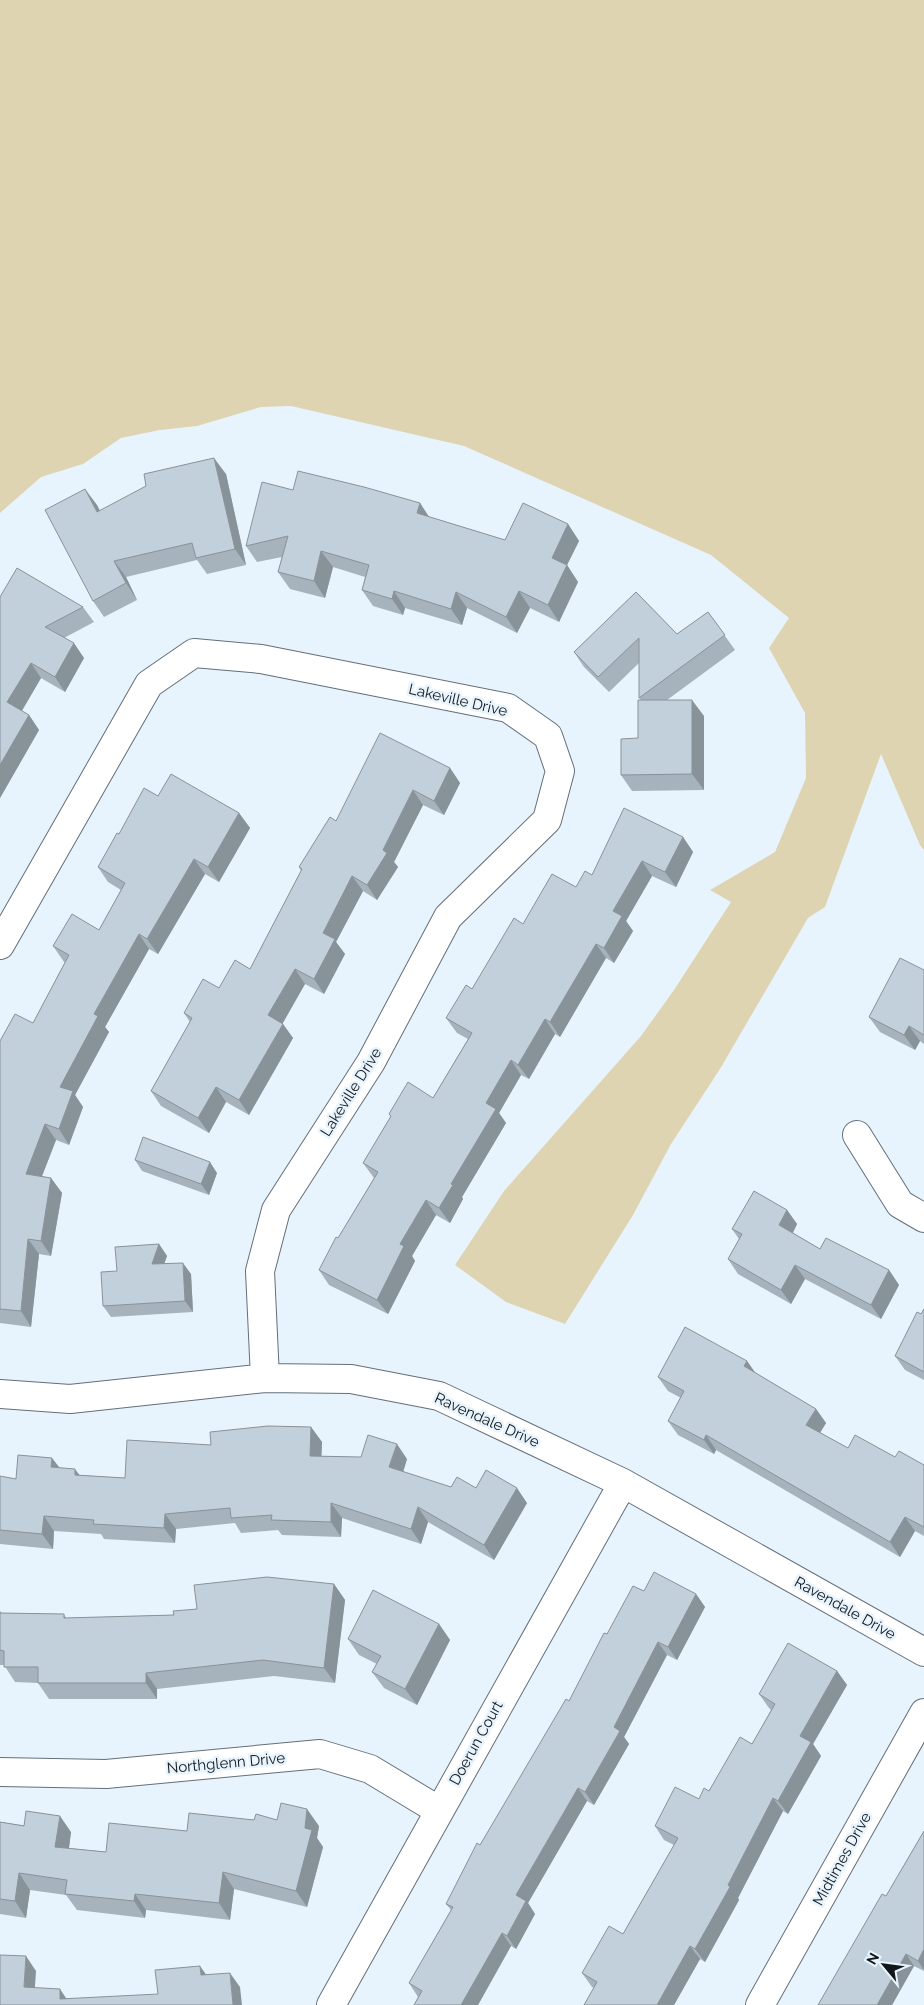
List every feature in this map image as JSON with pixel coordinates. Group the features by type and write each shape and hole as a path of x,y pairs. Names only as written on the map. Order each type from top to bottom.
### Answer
{"street":[{"name":"Lakeville Drive","path":"0,945 149,684 194,652 262,659 508,708 548,736 560,771 547,820 448,917 372,1062 276,1210 260,1270 265,1378"},
{"path":"857,1135 900,1204 924,1218"},
{"name":"Ravendale Drive","path":"0,1394 70,1399 265,1378 351,1379 439,1396 623,1483 924,1652"},
{"name":"Doerun Court","path":"331,2005 438,1810 623,1483"},
{"name":"Midtimes Drive","path":"760,2005 924,1713"},
{"name":"Northglenn Drive","path":"0,1772 106,1774 320,1754 370,1769 438,1810"}],"shaded area":[{"path":"0,0 924,0 924,850 920,845 881,754 825,907 808,918 720,1069 671,1144 633,1215 565,1324 506,1302 455,1265 504,1191 641,1036 674,990 731,902 710,890 775,852 806,778 805,713 769,648 789,618 711,555 464,446 291,406 261,407 197,426 160,430 121,438 83,464 41,477 0,513"}],"building":[{"path":"214,458 235,549 196,558 192,543 114,561 126,583 93,601 45,510 85,489 97,512 146,486 144,474"},
{"path":"298,471 420,503 417,513 505,540 523,503 568,524 552,558 567,565 548,605 519,591 506,617 456,592 451,609 394,591 392,599 362,590 369,565 321,551 314,581 278,572 288,536 246,546 262,482 293,490"},
{"path":"17,568 83,607 45,627 74,643 55,677 31,663 7,702 29,715 0,765 0,597"},
{"path":"636,592 677,634 708,612 725,635 639,698 639,638 598,677 574,652"},
{"path":"638,700 692,700 692,774 621,775 621,739 638,738"},
{"path":"380,733 450,768 434,801 413,790 383,850 387,853 367,885 352,876 323,933 335,939 314,979 295,969 268,1015 283,1024 239,1100 216,1087 198,1118 151,1091 192,1018 184,1013 203,979 219,988 235,960 250,969 302,869 299,867 330,817 336,821"},
{"path":"171,774 239,813 208,867 194,859 147,939 139,934 94,1014 98,1016 60,1087 73,1091 59,1129 45,1124 26,1174 51,1178 41,1241 28,1239 21,1311 0,1309 0,1041 15,1014 33,1023 69,955 53,946 72,914 99,930 125,883 98,867 117,833 119,834 144,788 158,796"},
{"path":"624,808 683,837 665,872 642,861 613,911 622,916 604,948 596,944 550,1022 545,1019 518,1065 511,1060 486,1103 496,1109 451,1184 453,1185 439,1208 426,1200 400,1244 404,1246 377,1300 319,1270 336,1237 338,1238 378,1172 363,1163 391,1116 389,1114 408,1082 433,1098 472,1033 446,1018 466,985 472,989 514,918 523,924 552,874 576,887 585,871 592,875"},
{"path":"900,958 924,970 924,1035 909,1026 904,1035 869,1017"},
{"path":"143,1137 210,1162 201,1184 135,1160"},
{"path":"754,1191 787,1210 779,1225 820,1249 826,1238 889,1270 871,1305 795,1265 781,1290 728,1259 742,1234 732,1229"},
{"path":"159,1244 152,1264 183,1263 185,1301 103,1306 101,1272 117,1271 115,1247"},
{"path":"924,1309 924,1372 895,1356 917,1312 921,1314"},
{"path":"685,1327 747,1361 744,1366 816,1409 806,1425 848,1448 855,1435 895,1457 899,1451 924,1465 924,1527 905,1517 890,1542 706,1435 704,1440 668,1421 684,1391 658,1377"},
{"path":"268,1426 311,1427 310,1456 361,1457 368,1435 397,1444 389,1467 451,1487 457,1477 476,1488 486,1470 517,1488 484,1545 418,1507 411,1529 331,1503 331,1522 271,1520 272,1515 231,1518 230,1508 165,1514 164,1528 93,1524 94,1520 44,1516 42,1534 0,1530 0,1476 16,1479 18,1455 52,1458 51,1467 75,1469 75,1475 125,1478 127,1440 211,1445 210,1432"},
{"path":"654,1572 696,1594 668,1647 658,1642 614,1727 620,1731 585,1792 578,1788 516,1895 526,1901 507,1936 502,1933 461,2005 414,2005 422,1991 409,1983 453,1907 446,1904 477,1843 480,1845 566,1699 569,1701 604,1633 607,1634 633,1586 644,1591"},
{"path":"267,1577 334,1584 324,1668 263,1660 146,1673 146,1683 38,1683 38,1667 4,1667 4,1651 0,1650 0,1613 64,1614 64,1618 174,1615 173,1611 197,1609 194,1585"},
{"path":"373,1590 439,1624 405,1689 372,1672 381,1656 348,1639"},
{"path":"788,1643 837,1671 800,1736 811,1742 778,1801 773,1798 728,1885 730,1887 695,1949 690,1946 657,2005 584,2005 597,1982 582,1973 609,1926 623,1934 678,1838 655,1826 675,1787 699,1799 704,1788 709,1791 740,1737 752,1744 775,1704 759,1694"},
{"path":"281,1803 307,1809 305,1828 312,1830 296,1891 223,1872 219,1903 135,1894 134,1901 65,1894 67,1880 19,1873 15,1901 0,1899 0,1822 24,1826 26,1811 60,1816 55,1847 106,1852 109,1823 187,1831 189,1813 254,1820 256,1814 277,1820"},
{"path":"924,1831 924,1949 918,1961 906,1954 877,2005 818,2005 882,1894 886,1896"},
{"path":"0,1955 26,1956 24,1987 60,1989 60,1999 158,1994 155,1970 200,1966 201,1975 230,1973 233,2005 0,2005"}]}
